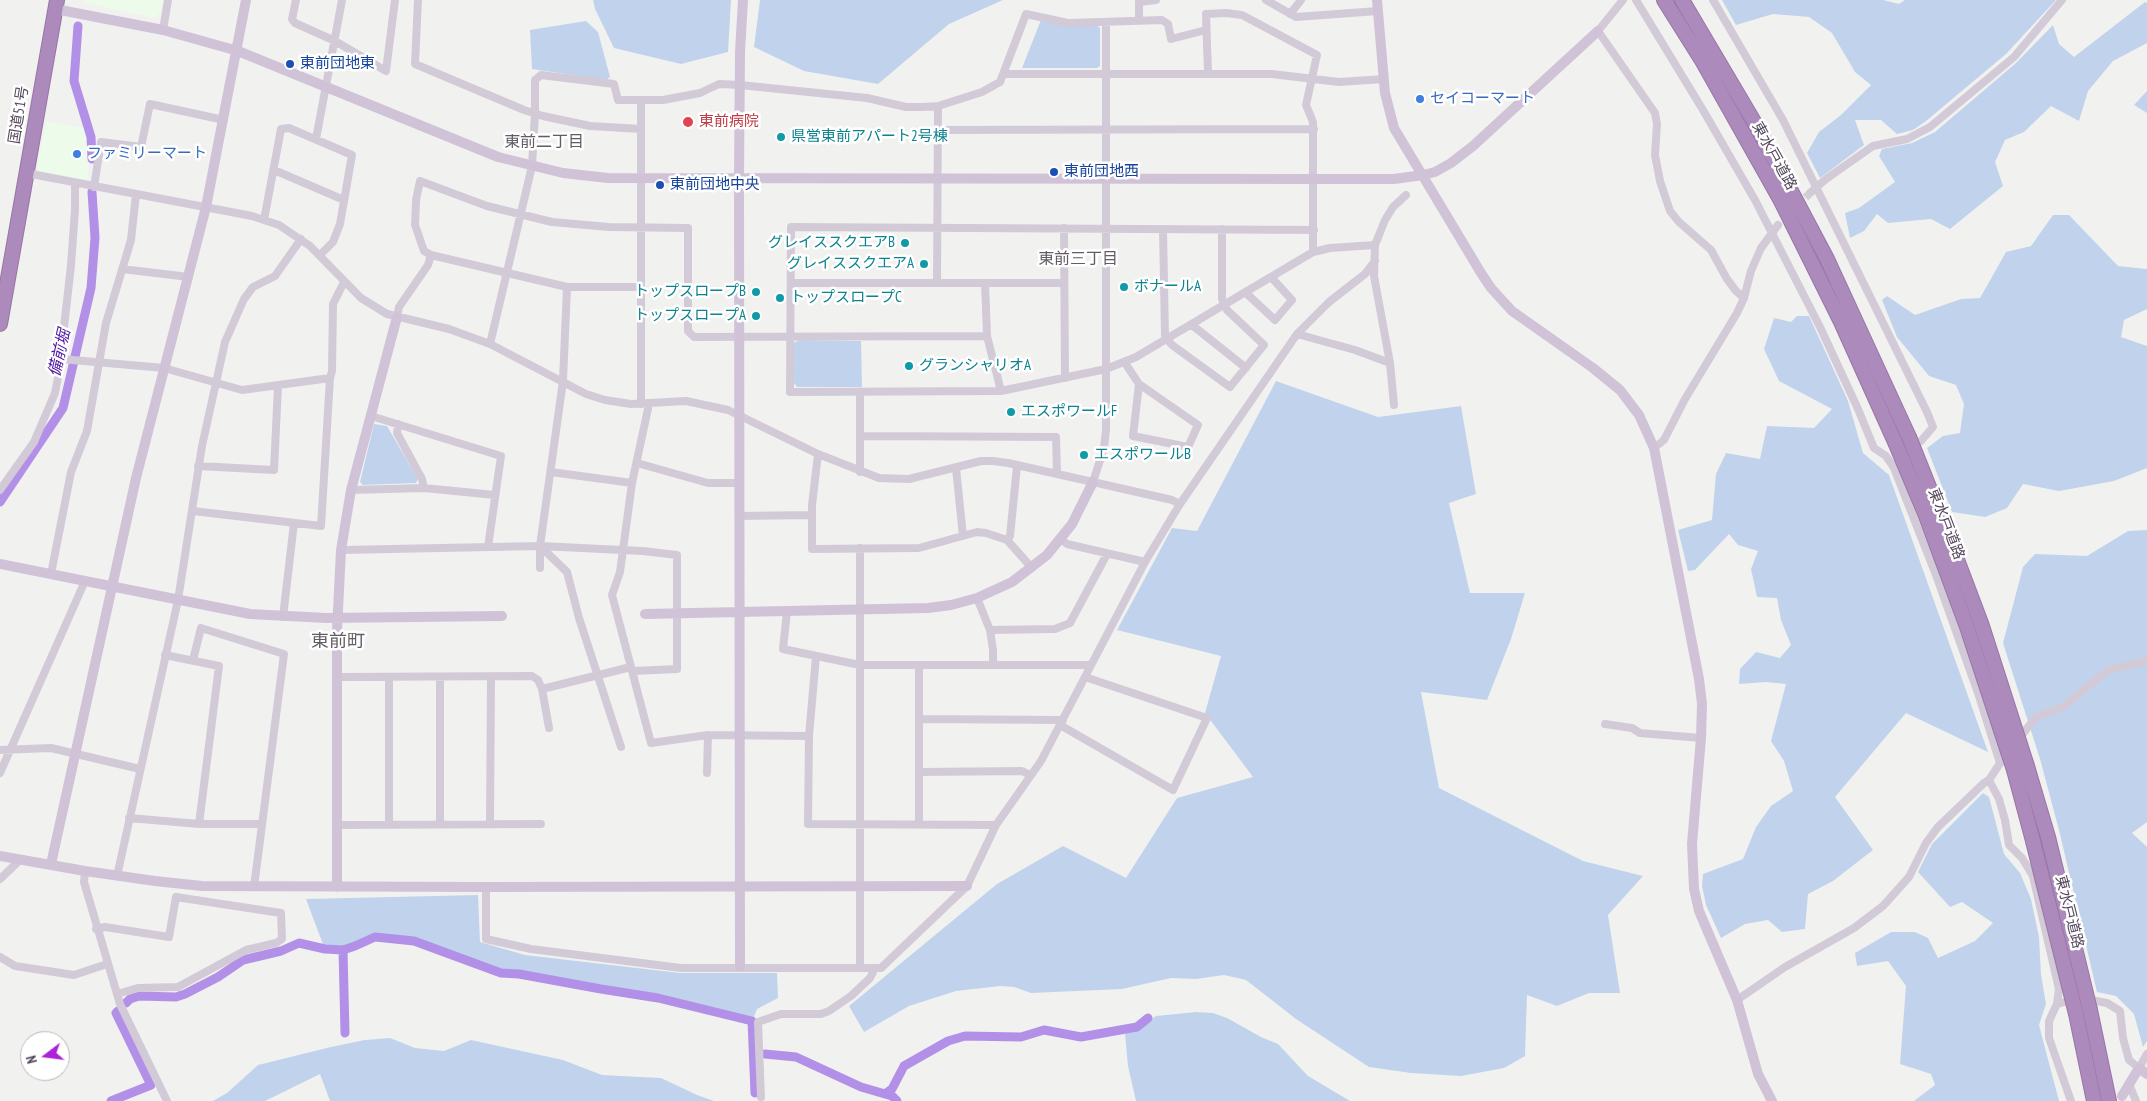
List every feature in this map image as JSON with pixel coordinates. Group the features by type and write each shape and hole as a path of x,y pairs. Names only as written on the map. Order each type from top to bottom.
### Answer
{"highway":[{"name":"東水戸道路","path":"1664,0 1703,62 1780,199 1844,330 1926,516 2020,768 2048,837 2090,1010 2116,1098"},
{"name":"東水戸道路","path":"1682,0 1756,125 1827,259 1909,437 1981,622 2020,768 2033,841 2076,1014 2094,1101"},
{"name":"国道51号","path":"0,324 56,4"}],"street":[{"path":"163,30 168,0"},
{"path":"50,864 136,478 206,207 238,52 246,0"},
{"path":"296,0 292,19 295,23 335,41 386,71 395,0"},
{"path":"316,139 342,0"},
{"path":"418,0 415,64 535,113 590,126 641,129"},
{"path":"740,967 738,482 740,34 743,0"},
{"path":"1139,20 1139,1 1156,0"},
{"path":"1266,0 1296,17 1378,11"},
{"path":"1290,14 1301,0"},
{"path":"1377,0 1384,79 1388,107 1394,128 1481,273 1500,299 1527,323 1593,368 1620,390 1639,415 1654,448 1702,704 1692,844 1694,889 1704,925 1737,1000 1758,1074 1772,1101"},
{"path":"56,4 163,30 238,52 477,150 532,166 589,176 739,179 1394,179 1435,172 1474,146 1598,31 1623,0"},
{"path":"1636,0 1703,110 1771,232 1820,327 1858,408 1874,448 1886,456 1894,468 1936,575 1979,696 2000,763"},
{"path":"1713,0 1783,120 1814,190 1933,427 1921,441 1886,456"},
{"path":"1814,190 1826,179 1873,146 1907,139 1930,127 2014,57 2062,0"},
{"path":"1208,73 1206,14 1226,13 1242,15 1317,55 1306,105 1314,122 1313,252"},
{"path":"490,344 532,166 535,80 541,75 614,84 618,100 663,100 686,96 720,84 867,98 906,107 938,106 982,92 1000,82 1026,14 1068,23 1162,20 1168,24 1171,39 1206,30"},
{"path":"645,614 928,608 951,605 977,598 1012,582 1032,568 1061,540 1080,511 1094,482 1104,448 1106,430 1106,22"},
{"path":"1598,31 1655,113 1657,124 1655,155 1660,180 1670,211 1711,250 1727,279 1744,298"},
{"path":"1004,74 1208,73 1272,74 1339,82 1384,79"},
{"path":"642,100 641,287 645,404 637,463 632,483 624,550 620,572 612,595 651,743 708,735 809,736"},
{"path":"94,187 101,142 141,147 150,104 224,120"},
{"path":"937,283 938,106"},
{"path":"264,220 281,129 289,128 352,155 340,224 333,242 320,256"},
{"path":"938,130 1314,129"},
{"path":"274,170 344,200"},
{"path":"26,173 206,207 279,225 301,239 361,298 387,314 450,328 490,344 586,394 605,400 645,404 698,403 739,414 818,454 879,478 909,479 981,461 1008,463 1172,500 1180,504"},
{"path":"641,287 567,287 424,252 415,225 416,200 420,181 487,206 552,222 586,226 688,228 688,331 694,337 987,336"},
{"path":"0,490 34,442 55,393 75,210 75,183"},
{"path":"51,574 71,472 87,431 106,323 131,240 136,194"},
{"path":"1394,405 1390,364 1374,276 1374,262 1375,245 1385,220 1392,207 1406,195"},
{"path":"1654,448 1664,440 1744,298 1756,260 1771,232 1778,225"},
{"path":"1314,230 791,227 790,392 1001,391 1106,369 1125,363 1167,340 1313,252 1330,248 1375,245"},
{"path":"1064,228 1065,378"},
{"path":"1164,229 1165,334 1167,340 1230,387 1264,345 1227,310 1222,299 1222,229"},
{"path":"117,876 178,600 193,511 198,466 225,342 244,299 253,287 275,276 301,239"},
{"path":"337,887 337,677 341,550 351,490 399,307 428,265 431,255"},
{"path":"486,887 486,939 531,949 681,968 881,968 967,886 996,825 1041,760 1145,562 1180,504 1297,334 1329,302 1365,274 1374,262"},
{"path":"122,269 189,277"},
{"path":"1246,293 1275,320 1292,300 1272,278"},
{"path":"193,511 321,526 332,371 333,304 344,282"},
{"path":"791,283 1064,282"},
{"path":"985,283 987,336 1001,391"},
{"path":"540,568 540,546 563,381 567,287"},
{"path":"1192,325 1246,368"},
{"path":"1297,334 1355,350 1390,364"},
{"path":"60,359 164,368 242,390 330,378"},
{"path":"1125,363 1139,384 1198,425 1188,447 1133,436 1139,384"},
{"path":"198,466 274,470 278,386"},
{"path":"860,392 860,472"},
{"path":"371,416 501,456 488,547"},
{"path":"398,424 397,432 422,479 424,488"},
{"path":"861,436 1056,437 1057,474"},
{"path":"818,454 811,515 812,549 918,548 977,532 1007,540 1032,568"},
{"path":"637,463 708,482 738,482"},
{"path":"1007,540 1010,536 1017,466"},
{"path":"956,468 963,536"},
{"path":"551,472 632,483"},
{"path":"351,490 424,488 495,495"},
{"path":"739,516 811,515"},
{"path":"282,617 294,523"},
{"path":"1061,540 1067,544 1145,562"},
{"path":"540,546 567,572 579,618 622,747"},
{"path":"341,550 540,546 624,550 677,555 677,669 632,669 598,675 542,690"},
{"path":"860,548 860,968"},
{"path":"990,630 1055,628 1070,622 1107,554"},
{"path":"0,564 218,609 282,617 502,616"},
{"path":"0,772 85,581"},
{"path":"977,598 990,630 993,666"},
{"path":"787,611 783,649 860,665 1092,665"},
{"path":"194,660 201,628 284,654 254,887"},
{"path":"165,655 220,666 199,824"},
{"path":"816,656 809,736 808,824 996,825"},
{"path":"1737,1000 1785,967 1854,928 1883,906 1909,877 1926,843 1938,827 1989,780 2035,718 2064,706 2108,670 2147,661"},
{"path":"919,666 919,824"},
{"path":"337,677 532,676 538,680 542,690 549,728"},
{"path":"389,677 389,824"},
{"path":"440,677 440,824"},
{"path":"490,824 491,677"},
{"path":"919,719 1062,723 1173,790 1207,718 1085,677"},
{"path":"1605,724 1632,728 1640,733 1701,738"},
{"path":"708,735 708,774"},
{"path":"0,750 51,748 140,769"},
{"path":"919,772 1022,772 1030,775"},
{"path":"1989,780 2005,820 2009,845 2022,858 2033,876 2060,989 2057,1004 2049,1022 2049,1038 2071,1101"},
{"path":"129,818 199,824 262,824"},
{"path":"337,824 540,824"},
{"path":"0,856 117,876 192,885 254,887 967,886"},
{"path":"0,879 21,859"},
{"path":"86,871 84,882 96,929 122,1009 167,1101"},
{"path":"96,929 105,927 169,937 176,897 281,912 282,939 276,943 246,950 178,987 138,988 118,994"},
{"path":"0,956 16,966 74,975 107,964"},
{"path":"761,1097 758,1022 781,1014 821,1014 829,1011 851,996 870,978 875,968"},
{"path":"2057,1004 2080,998 2107,1003 2120,1011 2123,1038 2129,1060 2143,1071"},
{"path":"2116,1098 2143,1071 2147,1054"},
{"path":"2129,1084 2136,1101"}],"shaded area":[{"path":"85,0 163,0 160,13 155,18 85,3"},
{"path":"593,0 731,0 728,52 681,64 614,48 595,9"},
{"path":"760,0 1003,0 949,24 878,84 804,71 754,47"},
{"path":"1722,0 1883,0 1899,4 1905,0 2056,0 2006,54 1913,130 1897,134 1881,120 1855,120 1864,145 1820,178 1807,153 1819,132 1841,115 1871,85 1855,72 1832,33 1809,17 1773,14 1736,25"},
{"path":"2145,2 2147,3 2147,43 2113,61 2088,91 2079,121 2051,106 2024,132 2005,140 1995,162 2003,186 1950,229 1931,219 1888,223 1877,214 1864,231 1850,238 1845,213 1859,208 1895,182 1879,156 1882,149 1912,143 1935,132 2016,63 2053,25 2059,44 2074,57"},
{"path":"1041,20 1096,25 1100,28 1100,66 1097,68 1022,68"},
{"path":"586,21 598,32 610,77 606,80 532,69 530,30"},
{"path":"2147,91 2147,113 2134,105"},
{"path":"46,121 86,128 89,146 88,181 39,172 37,166"},
{"path":"2053,215 2069,215 2118,266 2147,269 2147,309 2124,320 2121,337 2147,346 2147,468 2114,481 2059,491 2023,484 2007,508 1985,517 1952,512 1927,448 1943,436 1960,433 1964,404 1956,385 1929,376 1897,337 1882,300 1887,296 1915,315 1961,299 1980,298 2006,252 2031,246"},
{"path":"1797,316 1809,316 1848,401 1863,453 1889,475 1988,752 1906,713 1835,797 1873,850 1833,881 1808,894 1805,929 1782,932 1768,920 1745,924 1721,938 1706,905 1702,886 1703,874 1743,859 1756,827 1771,806 1793,791 1784,761 1771,741 1786,684 1766,682 1739,684 1740,669 1756,652 1780,658 1791,645 1781,620 1777,598 1757,597 1751,569 1758,551 1738,545 1729,534 1695,570 1688,571 1678,530 1712,520 1716,474 1726,453 1760,459 1767,426 1814,428 1832,409 1779,381 1764,349 1774,318 1791,322"},
{"path":"799,340 861,341 862,387 797,387 794,383 794,343"},
{"path":"1276,381 1378,417 1461,406 1476,494 1449,503 1470,593 1525,593 1511,639 1487,700 1421,692 1439,788 1583,861 1643,876 1608,915 1620,993 1589,993 1557,1006 1527,995 1525,1056 1504,1068 1461,1076 1411,1073 1369,1067 1296,1019 1246,980 1224,975 1196,979 1171,978 1122,989 1031,993 1014,987 1000,986 956,991 909,1006 864,1032 849,1006 997,884 1063,846 1126,878 1177,798 1253,777 1205,713 1221,656 1117,630 1172,528 1197,531"},
{"path":"374,424 387,426 418,479 416,483 363,485 360,482"},
{"path":"2147,530 2147,822 2132,833 2147,847 2147,1041 2143,1047 2134,1014 2116,996 2097,992 2059,830 2040,759 2003,643 2023,567 2035,554 2087,556 2128,531"},
{"path":"1983,793 1989,797 2004,854 2020,873 2031,899 2039,937 2041,975 2046,1004 2039,1025 2059,1101 1914,1101 1935,1085 1931,1074 1900,1064 1906,986 1888,961 1857,966 1855,953 1891,932 1915,932 1928,938 1938,958 1975,941 1993,923 1962,902 1950,907 1918,872 1932,844"},
{"path":"478,895 480,942 525,955 680,973 777,973 778,998 757,1009 753,1019 659,995 492,968 428,942 413,938 374,934 342,948 324,947 306,899"},
{"path":"1196,1012 1213,1013 1227,1018 1278,1044 1308,1076 1350,1101 1136,1101 1128,1066 1125,1034 1137,1029 1156,1016"},
{"path":"390,1038 415,1048 444,1051 471,1040 563,1060 602,1075 661,1078 714,1101 330,1101 320,1074 265,1101 213,1101 227,1093 258,1065 365,1040"}],"waterway":[{"name":"備前堀","path":"78,26 74,81 91,137 92,159"},
{"name":"備前堀","path":"0,502 63,408 91,288 95,238 92,192"},
{"path":"126,1003 130,999 139,996 176,997 185,994 218,977 243,960 281,951 299,943 325,949 343,950 375,937 414,941 501,973 519,974 658,998 752,1021 755,1093"},
{"path":"343,950 345,1033"},
{"path":"111,1101 151,1085 116,1013 118,1011"},
{"path":"885,1094 892,1089 904,1066 948,1041 965,1036 1021,1037 1044,1030 1081,1037 1137,1027 1148,1018"},
{"path":"765,1054 796,1057 861,1087 892,1096 897,1101"}],"tunnel":[{"path":"1797,206 1811,192"}],"place":[{"name":"東前団地東","path":"290,64"},
{"name":"セイコーマート","path":"1420,99"},
{"name":"東前病院","path":"688,122"},
{"name":"県営東前アパート2号棟","path":"781,137"},
{"name":"ファミリーマート","path":"77,154"},
{"name":"東前団地西","path":"1054,172"},
{"name":"東前団地中央","path":"660,185"},
{"name":"グレイススクエアB","path":"905,243"},
{"name":"グレイススクエアA","path":"924,264"},
{"name":"ボナールA","path":"1124,287"},
{"name":"トップスロープB","path":"756,292"},
{"name":"トップスロープC","path":"780,298"},
{"name":"トップスロープA","path":"756,316"},
{"name":"グランシャリオA","path":"909,366"},
{"name":"エスポワールF","path":"1011,412"},
{"name":"エスポワールB","path":"1084,455"}],"district":[{"name":"東前二丁目","path":"544,142"},
{"name":"東前三丁目","path":"1078,259"},
{"name":"東前町","path":"338,642"}]}
